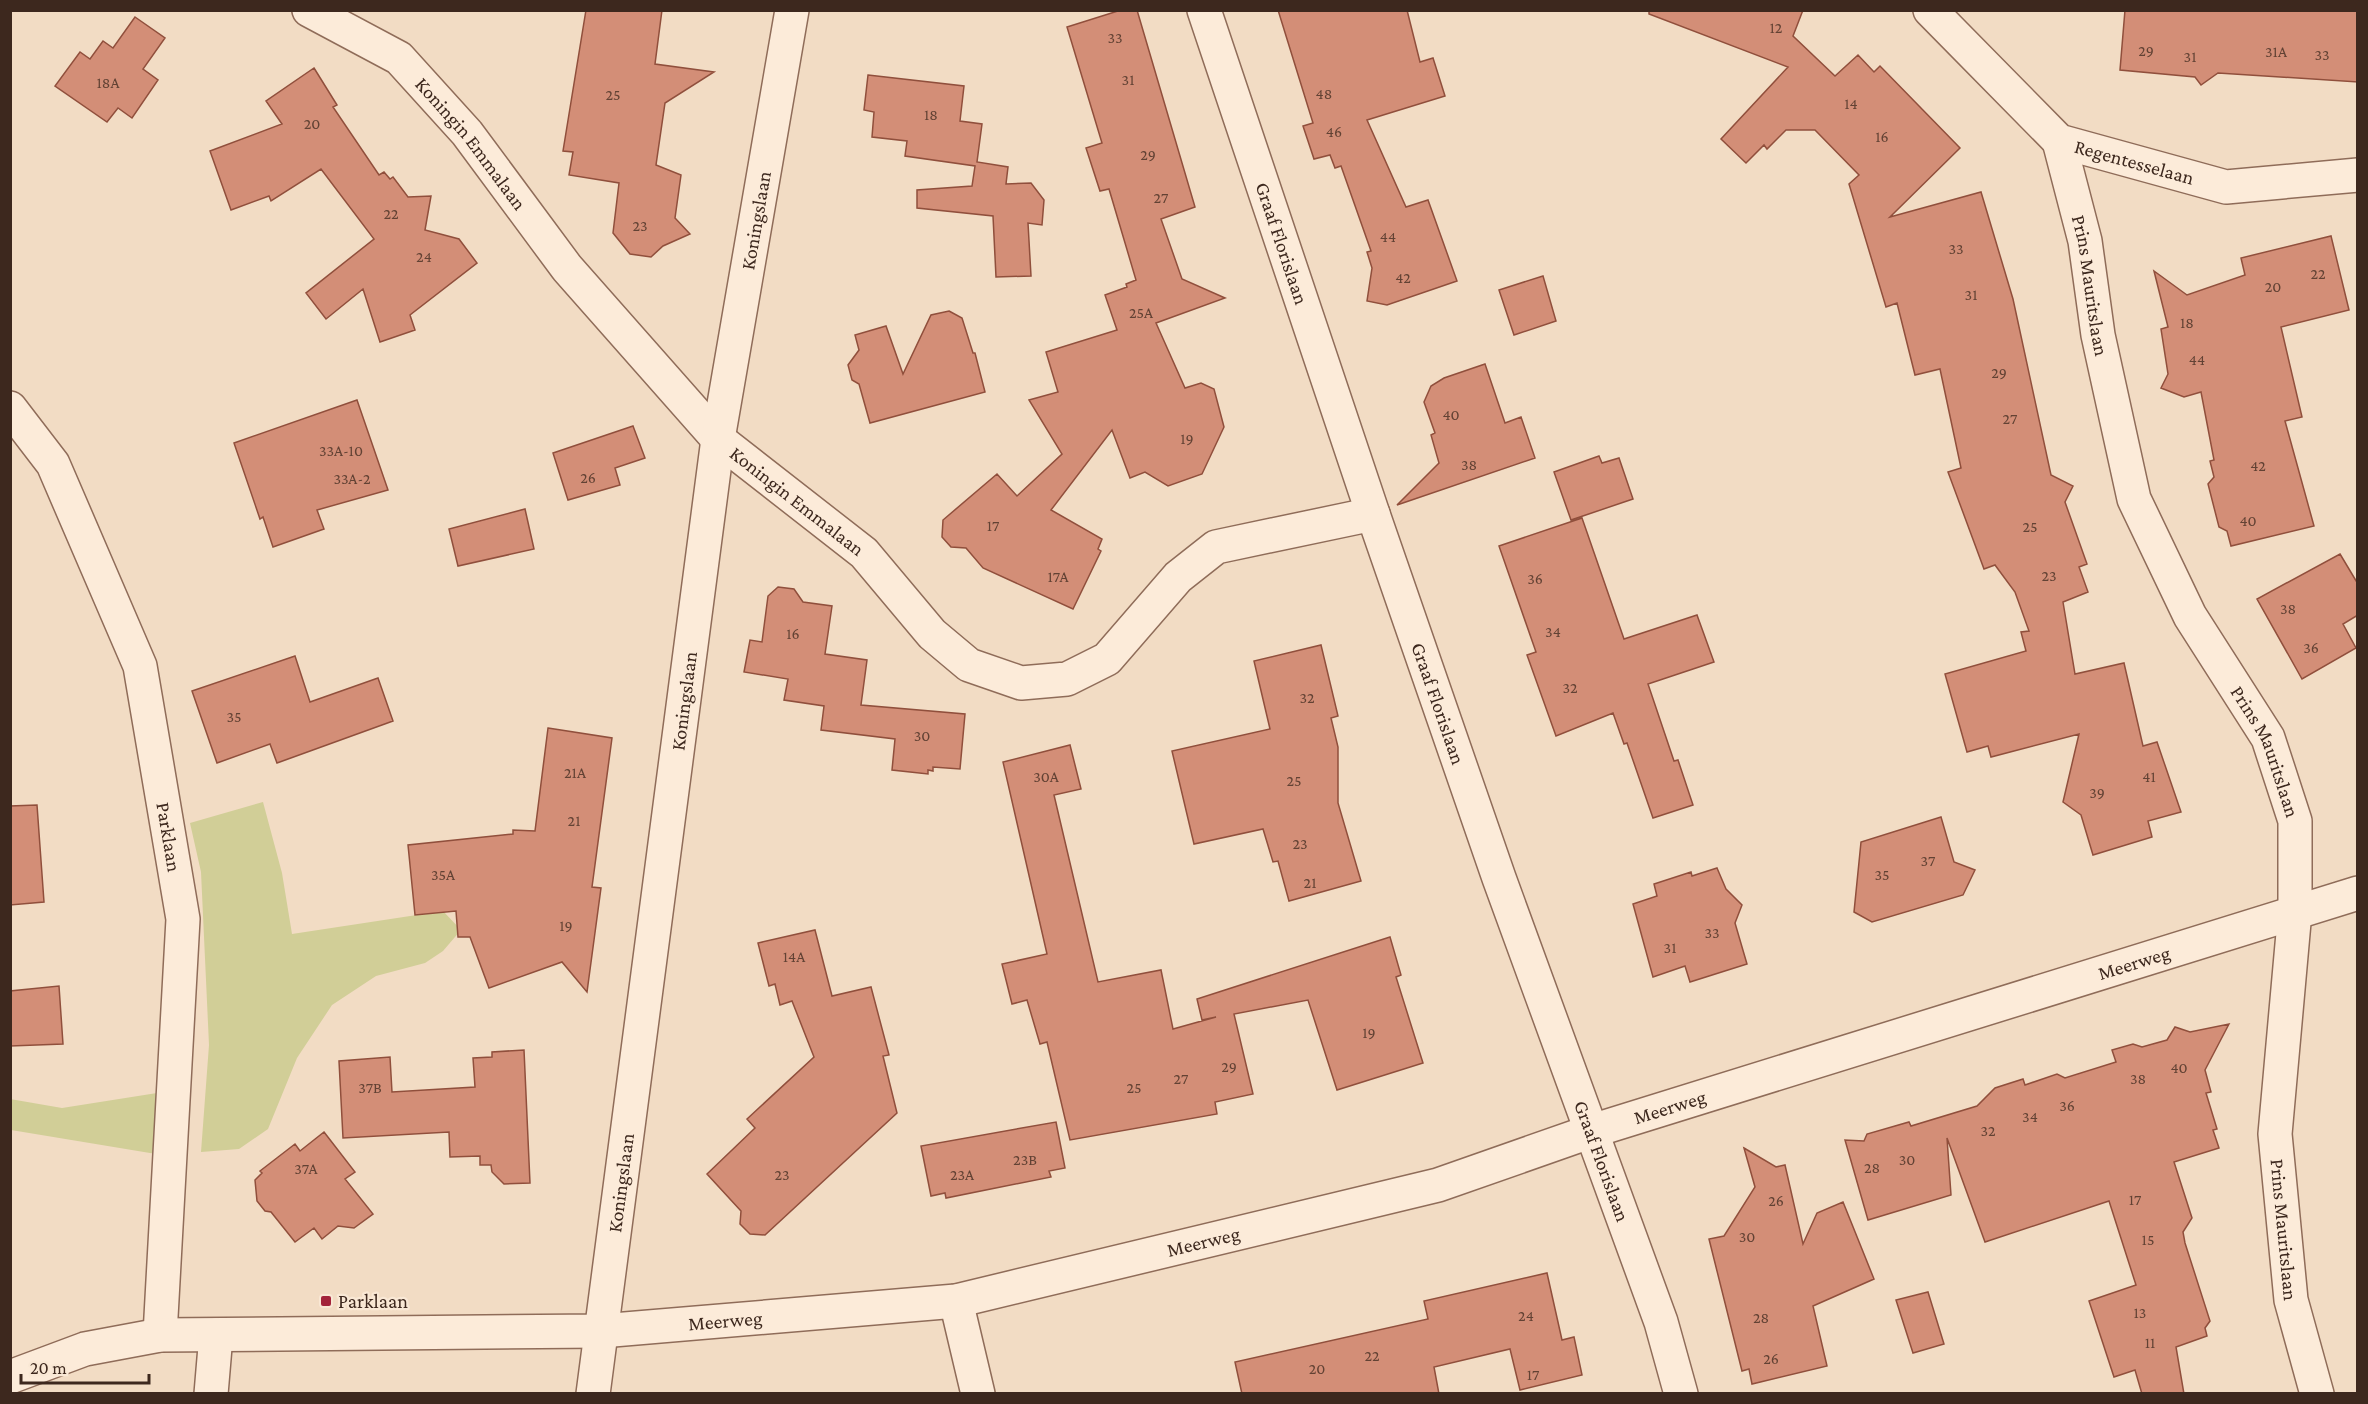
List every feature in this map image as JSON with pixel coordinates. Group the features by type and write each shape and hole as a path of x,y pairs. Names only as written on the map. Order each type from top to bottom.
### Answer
{"street":[{"name":"Koningin Emmalaan","path":"309,10 399,58 467,133 567,268 718,439 864,553 932,634 969,665 1021,683 1067,679 1107,659 1178,577 1216,547 1373,513"},
{"name":"Koningslaan","path":"593,1394 718,439 792,10"},
{"name":"Graaf Florislaan","path":"1204,10 1373,513 1499,878 1661,1322 1681,1394"},
{"name":"Regentesselaan","path":"1930,10 2059,141 2226,188 2358,175"},
{"name":"Prins Mauritslaan","path":"2059,141 2085,241 2098,335 2134,499 2190,616 2268,738 2295,821 2295,911 2275,1134 2291,1300 2317,1394"},
{"name":"Parklaan","path":"10,408 53,464 140,666 183,919 160,1335"},
{"name":"Meerweg","path":"10,1377 85,1349 160,1335 601,1331 956,1301 1438,1185 1592,1131 2358,893"},
{"path":"956,1301 978,1394"},
{"path":"211,1394 216,1335"}],"shaded area":[{"path":"263,802 282,873 292,934 443,911 461,930 443,951 425,963 376,976 332,1005 297,1058 268,1129 239,1149 201,1152 209,1045 201,872 190,823"},
{"path":"157,1093 156,1154 11,1130 10,1099 62,1108"}],"building":[{"path":"586,10 662,10 655,64 714,72 665,103 656,165 681,175 675,218 690,234 663,246 651,257 630,254 613,233 619,183 569,175 573,152 563,151"},
{"path":"1121,10 1137,10 1195,207 1161,219 1182,279 1225,298 1156,323 1185,388 1201,383 1214,389 1224,427 1202,474 1168,486 1145,472 1130,478 1112,430 1051,510 1102,539 1098,549 1101,551 1073,609 983,568 966,548 951,547 942,537 943,520 997,474 1017,496 1062,454 1029,400 1058,392 1046,352 1117,330 1105,295 1127,287 1126,284 1136,280 1109,189 1100,191 1086,148 1102,143 1067,27"},
{"path":"1278,10 1407,10 1420,62 1433,58 1445,96 1367,120 1406,207 1428,200 1457,281 1387,305 1367,301 1372,268 1367,252 1371,251 1341,166 1335,168 1330,155 1314,159 1303,126 1313,123"},
{"path":"1649,10 1803,10 1793,36 1835,76 1858,55 1874,72 1880,66 1960,148 1890,217 1981,192 2013,299 2051,475 2073,486 2065,502 2087,564 2079,567 2088,592 2063,602 2075,674 2124,663 2143,746 2157,742 2181,812 2148,821 2152,837 2093,855 2081,815 2063,802 2079,734 1991,757 1988,746 1967,752 1945,674 2026,651 2021,632 2029,631 2015,592 1995,565 1984,569 1948,472 1961,468 1940,369 1915,375 1897,303 1886,307 1849,184 1859,175 1815,130 1786,130 1767,149 1764,145 1746,163 1721,139 1788,67 1649,14"},
{"path":"2125,10 2358,10 2358,82 2218,73 2201,85 2195,77 2120,70"},
{"path":"135,17 165,38 143,69 158,80 132,118 118,108 107,122 55,86 80,52 90,59 103,41 113,48"},
{"path":"314,68 337,105 333,107 379,175 384,172 390,179 393,177 408,197 431,196 425,230 459,239 477,263 410,315 415,330 380,342 363,289 326,319 306,293 374,239 321,169 271,201 269,196 231,210 210,151 282,124 266,101"},
{"path":"868,75 964,86 960,121 982,124 977,162 1008,167 1006,184 1031,183 1044,200 1042,225 1028,223 1031,276 996,277 993,216 917,208 917,190 972,186 975,166 905,156 907,141 872,137 874,112 864,110"},
{"path":"2331,236 2349,310 2281,327 2302,417 2285,421 2314,526 2231,546 2227,531 2219,527 2208,484 2214,477 2210,461 2214,460 2201,392 2184,397 2161,388 2168,374 2161,329 2168,327 2154,271 2187,295 2245,275 2241,258"},
{"path":"1543,276 1556,321 1514,335 1499,290"},
{"path":"949,311 962,318 973,353 975,353 985,392 870,423 859,384 852,380 848,365 859,350 855,335 886,326 903,374 931,315"},
{"path":"1485,364 1505,423 1521,417 1535,458 1397,505 1439,463 1431,435 1435,433 1424,402 1431,386 1444,378"},
{"path":"357,400 388,490 317,510 324,529 273,547 263,517 260,519 234,443"},
{"path":"633,426 645,458 615,468 620,485 568,500 553,453"},
{"path":"1599,456 1602,463 1619,458 1633,499 1571,520 1554,472"},
{"path":"525,509 534,549 458,566 449,529"},
{"path":"1582,518 1624,639 1697,615 1714,662 1648,684 1674,761 1678,760 1693,805 1653,818 1627,743 1624,744 1613,713 1556,736 1527,655 1536,652 1499,546"},
{"path":"2340,554 2358,584 2358,615 2343,624 2356,648 2302,679 2257,599"},
{"path":"778,587 794,589 803,602 832,606 825,654 867,660 861,705 965,714 960,769 933,767 933,771 928,770 928,774 892,770 895,739 821,730 824,706 784,700 788,679 744,672 750,640 762,642 768,596"},
{"path":"1321,645 1338,716 1331,718 1338,747 1338,803 1361,881 1289,901 1278,861 1273,862 1263,829 1194,844 1172,751 1270,729 1254,661"},
{"path":"295,656 310,702 378,678 393,721 277,763 270,744 217,763 192,691"},
{"path":"548,728 612,738 592,887 601,888 587,992 562,962 489,988 470,937 458,937 456,911 415,915 408,845 513,834 513,830 535,831"},
{"path":"1070,745 1081,789 1054,795 1098,982 1161,970 1173,1029 1216,1017 1202,1020 1197,999 1390,937 1401,975 1396,977 1423,1063 1337,1090 1308,1000 1234,1014 1253,1094 1215,1102 1217,1114 1070,1140 1047,1042 1040,1044 1027,1000 1012,1004 1002,964 1047,954 1003,762"},
{"path":"37,805 44,902 10,905 10,806"},
{"path":"1941,817 1954,862 1975,870 1963,895 1872,922 1854,912 1861,842"},
{"path":"1717,868 1726,889 1742,905 1735,923 1747,964 1690,982 1685,966 1653,977 1633,904 1657,896 1654,884 1691,872 1692,876"},
{"path":"815,930 832,996 871,987 889,1055 883,1056 897,1113 765,1235 750,1234 740,1224 741,1211 707,1174 755,1128 747,1119 814,1057 792,1001 780,1005 775,984 769,986 758,943"},
{"path":"59,986 63,1044 10,1046 10,991"},
{"path":"2229,1024 2205,1070 2211,1092 2206,1093 2217,1129 2213,1130 2219,1148 2174,1162 2192,1218 2183,1232 2185,1243 2210,1321 2205,1328 2207,1336 2176,1347 2184,1394 2142,1394 2135,1370 2114,1377 2089,1301 2136,1285 2109,1201 1985,1242 1947,1138 1951,1195 1868,1220 1845,1140 1864,1141 1867,1134 1909,1122 1911,1126 1977,1106 1995,1088 2023,1079 2025,1085 2057,1074 2065,1078 2116,1062 2112,1050 2133,1044 2142,1047 2167,1040 2175,1027 2190,1032"},
{"path":"524,1050 530,1183 504,1184 492,1172 491,1165 480,1165 480,1156 450,1157 449,1132 343,1138 339,1061 390,1057 392,1092 475,1087 473,1058 492,1057 492,1052"},
{"path":"1056,1122 1065,1168 1049,1171 1051,1177 946,1198 945,1193 931,1196 921,1146"},
{"path":"324,1132 355,1172 345,1179 373,1214 354,1228 338,1226 322,1239 314,1228 295,1242 271,1212 265,1211 257,1201 255,1180 262,1173 260,1171 295,1144 300,1151"},
{"path":"1744,1148 1776,1167 1785,1165 1803,1244 1817,1213 1843,1202 1874,1279 1813,1306 1827,1366 1752,1384 1749,1369 1742,1371 1709,1239 1724,1236 1755,1187"},
{"path":"1547,1273 1562,1340 1574,1337 1582,1375 1520,1390 1510,1349 1434,1367 1439,1394 1242,1394 1235,1362 1428,1319 1424,1301"},
{"path":"1928,1292 1944,1344 1913,1353 1896,1300"}],"place":[{"name":"Parklaan","path":"326,1301"}]}
